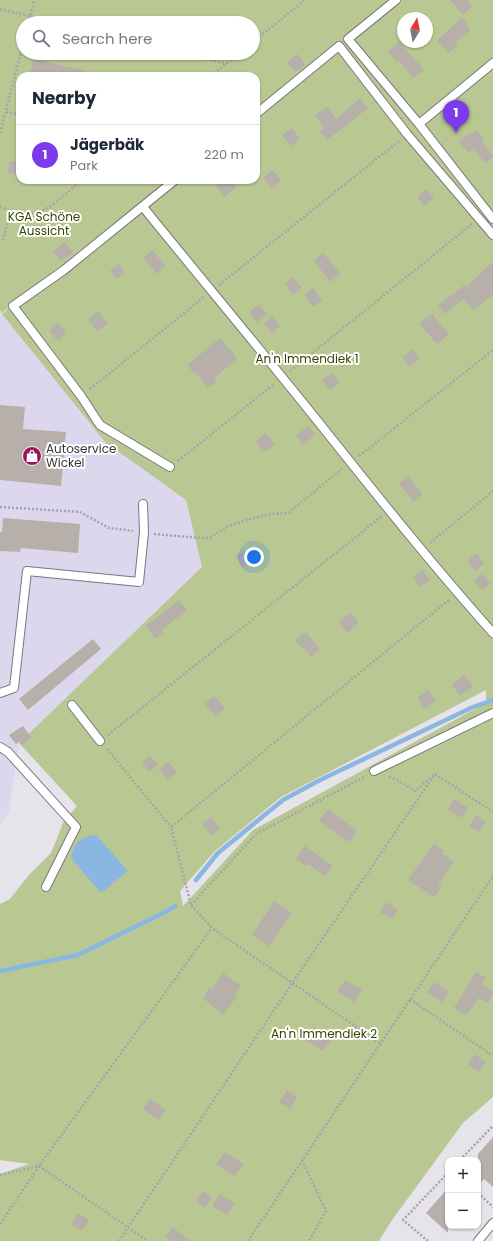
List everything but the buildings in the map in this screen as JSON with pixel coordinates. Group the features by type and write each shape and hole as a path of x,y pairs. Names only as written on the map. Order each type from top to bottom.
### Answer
{"lane":[{"path":"396,0 348,39 490,209 493,219"},
{"path":"260,111 339,46 407,134 493,235"},
{"path":"419,124 493,63"},
{"path":"170,184 64,270 13,306 81,396 100,425 170,467"},
{"path":"143,207 457,594 493,633"},
{"path":"0,693 14,688 28,571 139,582 144,532 143,504"},
{"path":"72,705 100,741"},
{"path":"374,771 493,713"},
{"path":"0,747 8,752 76,828 46,887"},
{"path":"478,1241 493,1223"}],"path":[{"path":"0,9 30,16 34,0"},
{"path":"260,36 305,0"},
{"path":"16,72 19,60"},
{"path":"211,60 227,64"},
{"path":"216,72 232,60"},
{"path":"0,133 16,73"},
{"path":"6,112 16,115"},
{"path":"81,396 407,134"},
{"path":"0,206 10,212 28,214 40,211 56,202 77,184"},
{"path":"2,242 10,212"},
{"path":"170,467 479,218"},
{"path":"0,506 80,512 109,528 210,538 226,527 246,520 270,514 288,513 493,350"},
{"path":"422,550 493,491"},
{"path":"380,1043 212,928 191,905 171,827 100,741 389,511"},
{"path":"171,827 457,594"},
{"path":"191,905 256,834 374,771 397,780 415,791 435,774"},
{"path":"435,774 493,812"},
{"path":"119,1241 435,774"},
{"path":"248,1241 493,876"},
{"path":"0,1224 39,1166 212,928"},
{"path":"410,999 493,1056"},
{"path":"463,1157 493,1126"},
{"path":"302,1160 326,1211 310,1241"},
{"path":"0,1175 39,1166 148,1241"},
{"path":"428,1241 403,1220 445,1176"},
{"path":"481,1196 493,1207"}],"shaded area":[{"path":"0,310 105,442 186,500 202,567 19,743 9,811 0,825"}],"green space":[{"path":"0,0 493,0 493,1097 463,1123 392,1220 379,1241 0,1241 0,1174 29,1164 0,1160 0,904 10,899 28,876 51,853 63,823 77,806 19,743 202,567 186,500 105,442 2,314 113,224 2,313 0,310","holes":["486,690 486,703 253,830 183,906 180,891 215,851 281,797"]}],"water":[{"path":"96,835 128,871 101,893 71,858 74,848 79,841 86,837"}],"waterway":[{"path":"196,880 218,853 283,800 320,780 473,707 493,700"},
{"path":"0,971 78,955 175,906"}],"place":[{"name":"Jägerbäk","path":"456,133"},
{"name":"Autoservice Wickel","path":"32,456"}],"park label":[{"name":"KGA Schöne Aussicht","path":"44,224"},
{"name":"An'n Immendiek 1","path":"307,359"},
{"name":"An'n Immendiek 2","path":"324,1034"}]}
